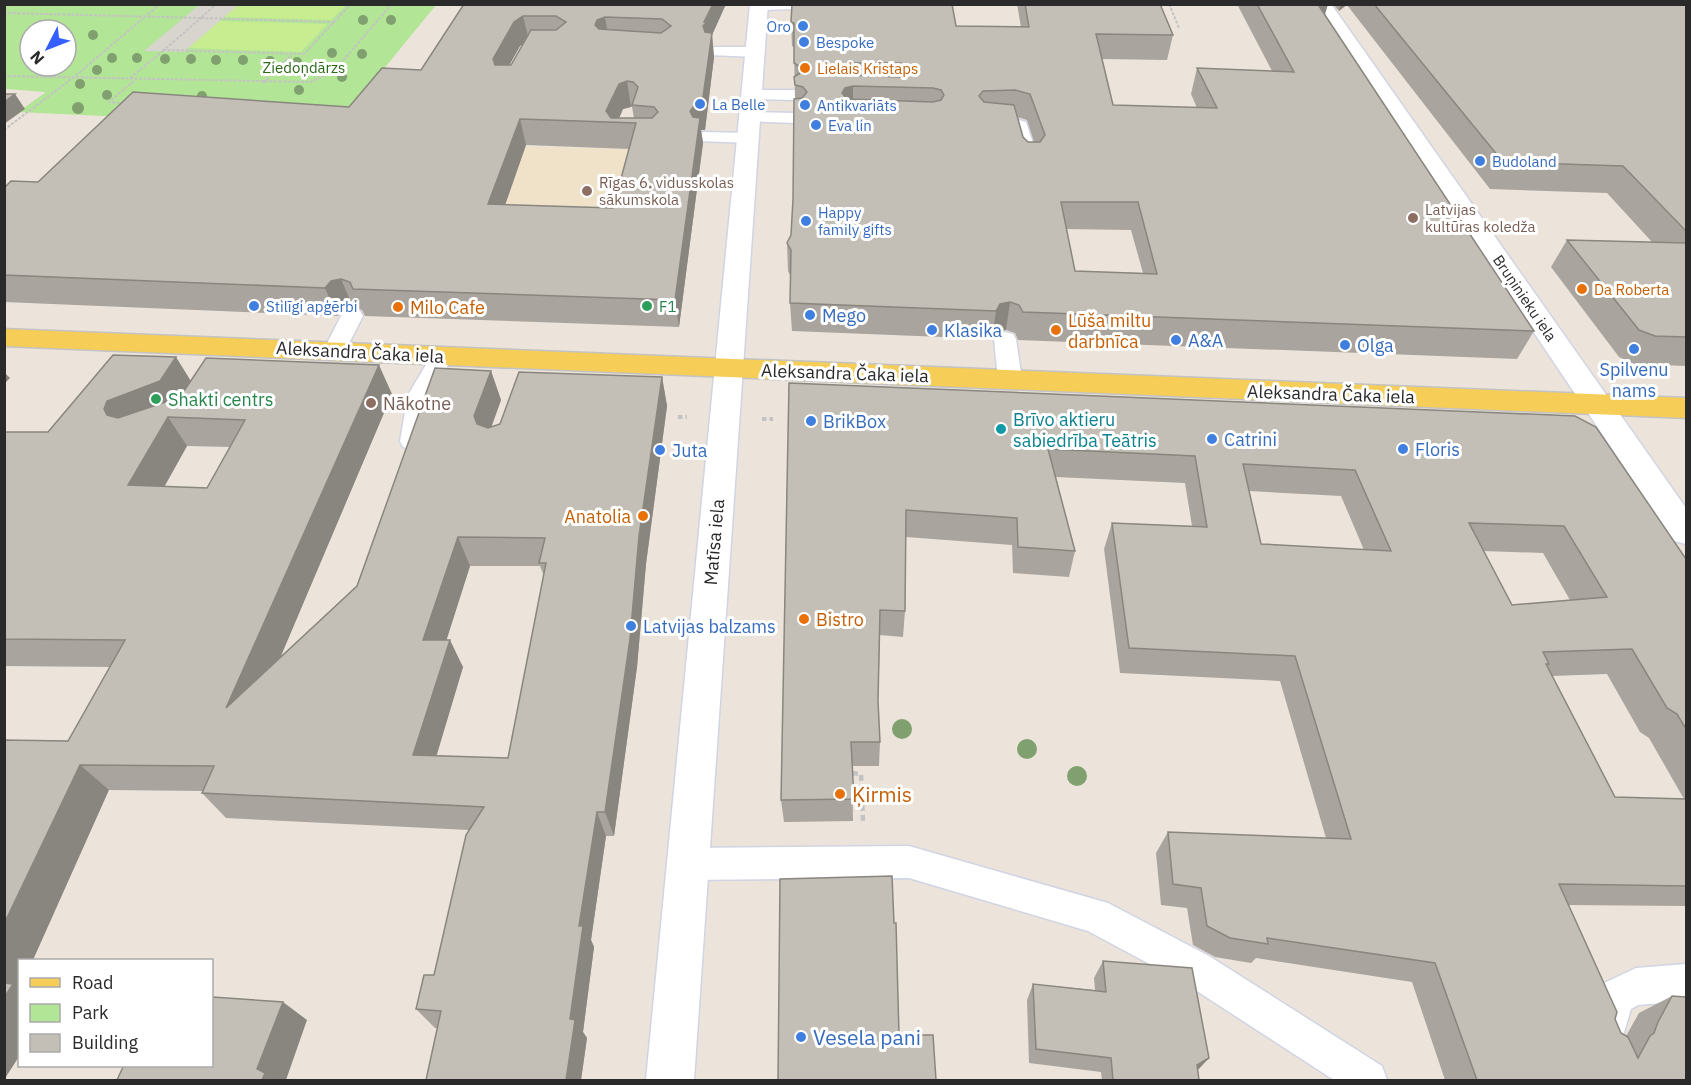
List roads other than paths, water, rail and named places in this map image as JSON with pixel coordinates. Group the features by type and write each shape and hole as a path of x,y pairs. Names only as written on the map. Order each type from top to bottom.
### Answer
{"main road":[{"name":"Aleksandra Čaka iela","path":"4,337 229,356 334,351 442,356 525,371 730,368 1686,408"}],"street":[{"name":"Bruņinieku iela","path":"1322,4 1686,532"},
{"name":"Matīsa iela","path":"670,1080 759,5"}],"lane":[{"path":"759,5 796,5"},
{"path":"715,52 756,52"},
{"path":"704,137 796,95"},
{"path":"751,116 796,118"},
{"path":"988,122 1012,123 1020,126 1030,162"},
{"path":"334,351 352,316"},
{"path":"1005,339 1010,380"},
{"path":"412,441 420,395 442,356"},
{"path":"687,864 909,862 1095,915 1196,969 1368,1080"},
{"path":"1605,1035 1615,997 1636,987 1686,983"}],"place":[{"name":"Oro","path":"803,26"},
{"name":"Bespoke","path":"804,42"},
{"name":"Lielais Kristaps","path":"805,68"},
{"name":"La Belle","path":"700,104"},
{"name":"Antikvariāts","path":"805,105"},
{"name":"Eva lin","path":"816,125"},
{"name":"Budoland","path":"1480,161"},
{"name":"Rīgas 6. vidusskolas sākumskola","path":"587,191"},
{"name":"Latvijas kultūras koledža","path":"1413,218"},
{"name":"Happy family gifts","path":"806,221"},
{"name":"Da Roberta","path":"1582,289"},
{"name":"Stilīgi apģērbi","path":"254,306"},
{"name":"F1","path":"647,306"},
{"name":"Milo Cafe","path":"398,307"},
{"name":"Mego","path":"810,315"},
{"name":"Klasika","path":"932,330"},
{"name":"Lūša miltu darbnīca","path":"1056,330"},
{"name":"A&A","path":"1176,340"},
{"name":"Olga","path":"1345,345"},
{"name":"Spilvenu nams","path":"1634,349"},
{"name":"Shakti centrs","path":"156,399"},
{"name":"Nākotne","path":"371,403"},
{"name":"BrikBox","path":"811,421"},
{"name":"Brīvo aktieru sabiedrība Teātris","path":"1001,429"},
{"name":"Catrini","path":"1212,439"},
{"name":"Floris","path":"1403,449"},
{"name":"Juta","path":"660,450"},
{"name":"Anatolia","path":"643,516"},
{"name":"Bistro","path":"804,619"},
{"name":"Latvijas balzams","path":"631,626"},
{"name":"Ķirmis","path":"840,794"},
{"name":"Vesela pani","path":"801,1037"}],"park label":[{"name":"Ziedoņdārzs","path":"304,67"}]}
